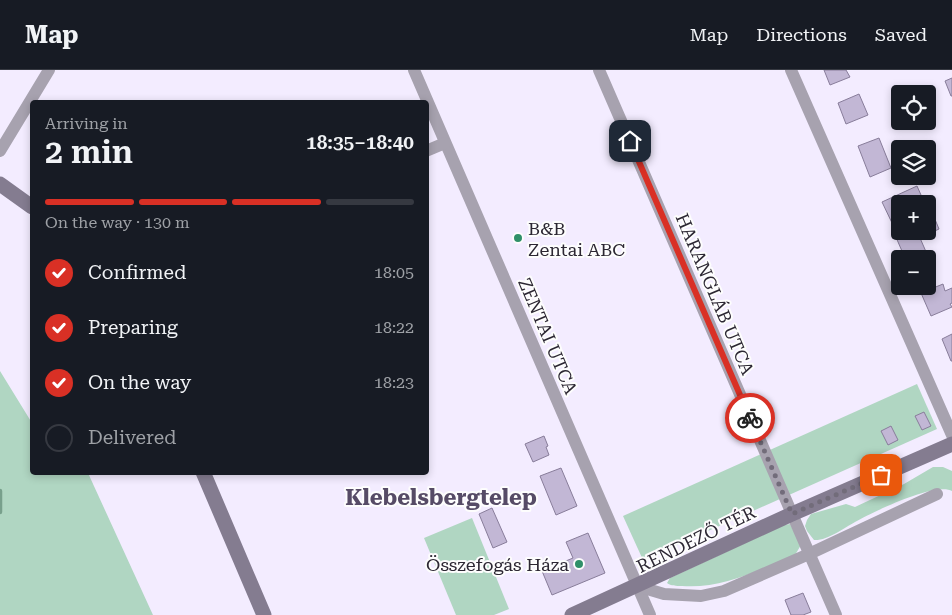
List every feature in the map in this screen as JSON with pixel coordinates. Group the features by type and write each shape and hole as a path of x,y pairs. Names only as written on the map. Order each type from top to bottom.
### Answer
{"street":[{"path":"31,100 49,70"},
{"name":"ZENTAI UTCA","path":"414,70 427,100"},
{"name":"HARANGLÁB UTCA","path":"599,70 836,615"},
{"path":"791,70 952,435"},
{"path":"0,151 30,101"},
{"name":"ZENTAI UTCA","path":"429,105 650,615"},
{"path":"429,150 445,143"},
{"path":"0,184 30,206"},
{"name":"RENDEZŐ TÉR","path":"638,586 792,514 952,444"},
{"path":"204,475 264,615"},
{"name":"RENDEZŐ TÉR","path":"638,586 664,594 701,596 724,591 809,554 937,494"},
{"path":"572,615 638,586"}],"green space":[{"path":"0,371 30,420 30,475 89,475 153,615 0,615"},
{"path":"917,384 937,429 643,560 623,516"},
{"path":"933,467 943,467 952,471 952,491 944,489 932,491 904,499 864,517 835,534 819,540 814,540 807,531 805,526 811,514 846,504 855,507 904,484"},
{"path":"472,518 509,609 494,615 456,615 424,538"},
{"path":"790,524 801,545 795,555 740,577 711,585 676,586 667,583 670,578 784,525"}],"building":[{"path":"824,70 846,70 850,77 830,85"},
{"path":"952,78 952,96 951,96 945,81"},
{"path":"859,94 868,115 846,124 838,103"},
{"path":"879,138 891,168 870,177 858,146"},
{"path":"917,186 921,195 897,195"},
{"path":"891,198 891,221 882,202"},
{"path":"897,240 921,240 925,250 902,250"},
{"path":"943,284 945,291 952,288 952,303 950,304 952,307 931,316 922,295 936,295 936,287"},
{"path":"952,334 952,361 951,361 942,339"},
{"path":"924,412 931,426 922,430 915,416"},
{"path":"891,426 898,440 888,445 881,431"},
{"path":"544,436 549,455 533,462 525,444"},
{"path":"561,468 577,506 556,515 540,476"},
{"path":"492,508 507,542 493,548 479,514"},
{"name":"Összefogás Háza","path":"588,533 605,573 552,595 542,571 573,558 566,542"},
{"path":"803,593 811,612 803,615 791,615 785,600"}],"waterway":[{"path":"0,491 0,512"}],"way so far":[{"path":"750,418 792,514 881,475"}],"place":[{"name":"B&B Zentai ABC","path":"518,238"},
{"name":"Összefogás Háza","path":"579,564"}],"district":[{"name":"Klebelsbergtelep","path":"441,497"}],"route":[{"path":"630,141 750,418"}]}
